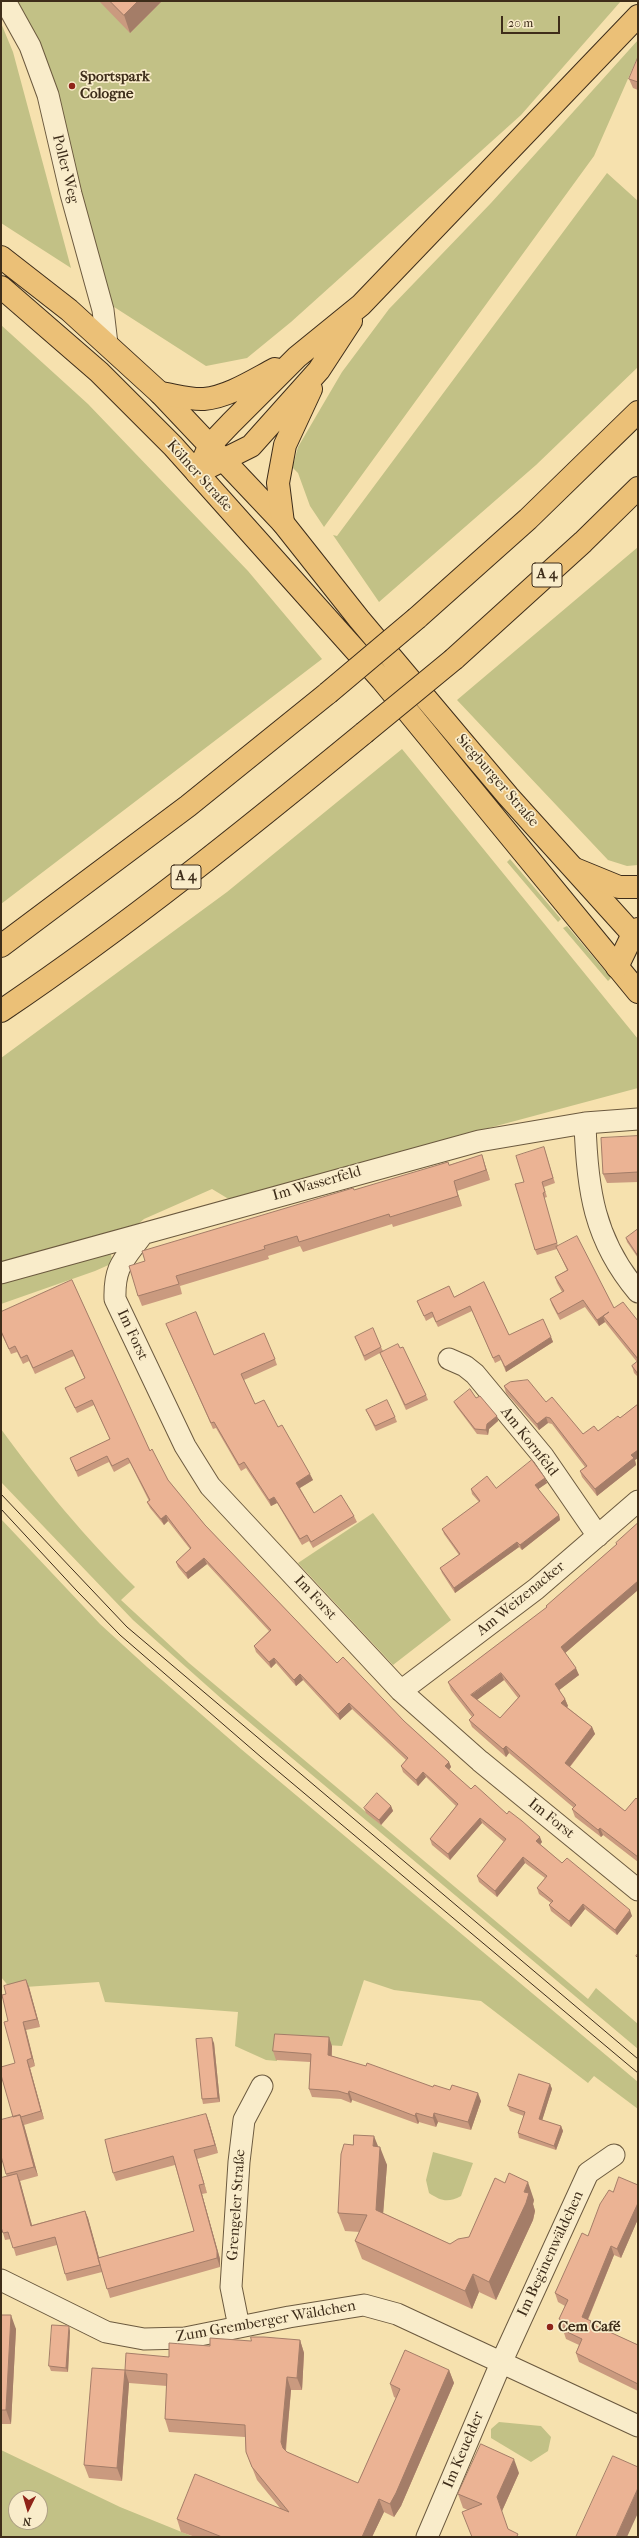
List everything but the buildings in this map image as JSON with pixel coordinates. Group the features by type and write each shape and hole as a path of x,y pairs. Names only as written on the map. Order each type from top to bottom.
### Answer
{"main road":[{"path":"160,393 203,399 216,396 248,384 297,357 361,305 638,16"},
{"name":"Kölner Straße","path":"1,257 70,310 160,393 283,524 359,620"},
{"name":"Kölner Straße","path":"1,287 99,372 197,473 382,680"},
{"path":"283,524 278,484 285,446 319,370 361,305"},
{"path":"197,473 217,453 297,357"},
{"path":"217,453 250,446 319,370"},
{"path":"1,946 188,806 328,693 417,618 528,519 638,412"},
{"name":"A 4","path":"1,1011 64,968 221,850 364,733 454,659 583,542 638,488"},
{"name":"Siegburger Straße","path":"359,620 508,796 636,934"},
{"name":"Siegburger Straße","path":"382,680 638,992"},
{"path":"575,869 619,888 638,887"},
{"path":"617,967 636,934"},
{"path":"617,967 638,958"}],"street":[{"name":"Poller Weg","path":"5,1 30,46 48,95 71,194 103,310 107,344"},
{"name":"Im Wasserfeld","path":"1,1274 364,1171 480,1141 586,1123 638,1119"},
{"path":"586,1123 586,1168 595,1211 610,1255 638,1292"},
{"name":"Im Forst","path":"142,1235 121,1265 114,1278 116,1299 185,1446 210,1486 401,1691 480,1762 638,1890"},
{"name":"Am Kornfeld","path":"449,1359 475,1374 543,1456 598,1536"},
{"name":"Am Weizenacker","path":"401,1691 536,1589 638,1501"},
{"name":"Grengeler Straße","path":"239,2327 231,2287 239,2162 244,2120 262,2086"},
{"name":"Im Beginenwäldchen","path":"501,2363 588,2173 614,2155"},
{"name":"Zum Gremberger Wäldchen","path":"1,2280 106,2332 144,2338 185,2338 239,2327 364,2306 396,2314 638,2426"},
{"name":"Im Keuelder","path":"427,2537 501,2363"}],"shaded area":[{"path":"13,1 621,1 521,115 291,322 247,358 206,366 111,305"},
{"path":"1,23 13,52 71,268 1,223"},
{"path":"638,40 638,56 594,156 324,527 310,506 298,473 291,466 294,462 298,447 342,372 389,309 491,203"},
{"path":"607,173 638,201 638,367 536,465 379,602 333,535 337,536"},
{"path":"1,325 88,404 248,571 322,659 1,904"},
{"path":"638,547 638,865 627,866 608,860 457,700"},
{"path":"402,749 638,1039 638,1088 485,1129 232,1201 212,1189 144,1219 131,1230 1,1264 1,1058 227,892"},
{"path":"510,859 561,919 558,922 507,862"},
{"path":"567,926 611,978 608,981 563,928"},
{"path":"110,1251 113,1263 95,1271 1,1304 1,1281"},
{"path":"1,1429 32,1471 65,1511 98,1549 135,1587 121,1600 189,1663 588,1999 596,1988 638,2024 638,2049 223,1700 133,1620 1,1482"},
{"path":"373,1513 451,1620 393,1665 298,1563"},
{"path":"1,1519 100,1624 147,1667 241,1749 638,2082 638,2109 594,2076 588,2083 481,2001 394,1990 364,1980 342,2046 278,2042 277,2061 266,2060 235,2046 238,2012 105,2002 99,1982 10,1988 1,1977"},
{"path":"433,2152 473,2163 461,2196 452,2200 445,2200 437,2198 429,2193 426,2180"},
{"path":"499,2422 541,2426 551,2437 548,2451 531,2462 491,2438 491,2429"},
{"path":"1,2450 120,2507 194,2537 1,2537"}],"tram line":[{"path":"1,1494 127,1627 638,2059"},
{"path":"1,1509 120,1635 261,1757 638,2073"}],"place":[{"name":"Sportspark Cologne","path":"72,86"},
{"name":"Cem Café","path":"550,2327"}]}
